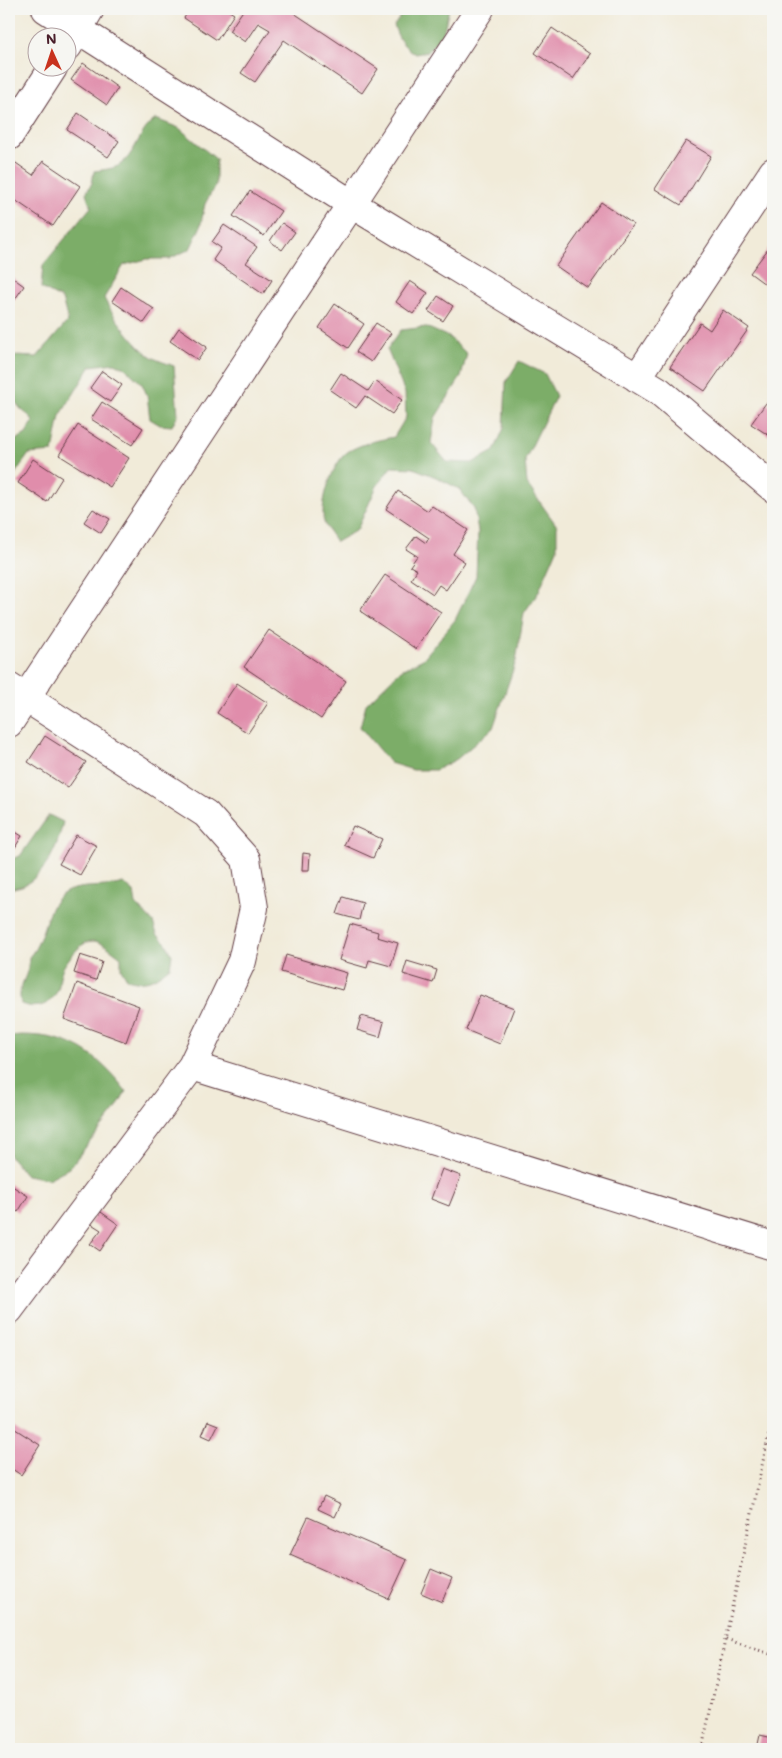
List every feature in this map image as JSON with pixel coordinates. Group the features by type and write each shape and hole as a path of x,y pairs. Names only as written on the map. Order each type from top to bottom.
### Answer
{"street":[{"path":"46,9 79,28 350,204 658,391 773,488"},
{"path":"9,722 17,692 350,204 480,9"},
{"path":"9,136 47,78"},
{"path":"637,378 773,172"},
{"path":"9,1310 192,1066 242,961 254,908 246,859 206,814 17,692"},
{"path":"192,1066 773,1246"}],"path":[{"path":"702,1749 773,1414"},
{"path":"726,1638 773,1655"}],"green space":[{"path":"406,9 449,9 443,34 427,52 415,54 401,42 397,34 394,25"},
{"path":"156,119 179,128 216,159 216,184 205,204 200,228 190,249 169,259 147,259 124,265 104,298 118,322 139,346 154,358 174,366 178,415 172,426 160,425 150,419 147,395 142,384 125,368 115,363 91,366 60,416 53,452 29,454 9,482 9,444 26,434 33,422 20,408 10,390 9,369 11,362 14,356 37,357 68,321 62,299 41,288 43,265 91,207 86,193 92,183 94,171 116,167 124,162 145,130"},
{"path":"426,327 449,337 467,354 461,377 435,418 431,443 447,462 472,463 494,451 504,428 506,382 519,361 545,374 556,396 525,460 527,484 557,526 557,549 538,593 524,613 516,661 493,728 457,759 436,770 413,770 390,763 360,727 366,704 401,670 423,659 455,620 476,576 478,531 474,508 459,489 436,477 413,468 391,467 377,486 357,530 336,542 325,525 323,514 325,494 333,473 343,456 360,446 394,437 406,417 405,393 387,349 401,330"},
{"path":"49,815 63,822 51,857 34,879 9,891 9,860 20,856"},
{"path":"123,883 134,892 136,904 153,922 157,934 166,943 172,955 170,967 150,980 134,981 127,979 121,969 121,957 108,947 92,941 80,947 66,963 60,975 58,989 52,999 43,1005 33,1007 21,1004 20,991 29,964 29,957 40,939 51,908 57,900 64,893 74,889"},
{"path":"21,1035 54,1038 81,1049 104,1066 126,1091 114,1112 69,1168 48,1179 26,1175 9,1155 9,1036"}],"building":[{"path":"190,9 226,9 234,14 217,40 184,18"},
{"path":"244,9 288,9 378,69 362,93 284,40 255,82 241,73 270,30 258,23 245,42 229,31"},
{"path":"552,28 590,54 573,79 535,53"},
{"path":"83,63 118,88 107,105 71,80 72,78 78,78 78,70"},
{"path":"78,113 119,141 108,157 67,130"},
{"path":"686,141 711,156 681,205 655,189"},
{"path":"13,161 33,175 43,161 80,186 53,226 9,196 9,168"},
{"path":"250,191 281,211 264,236 233,216"},
{"path":"601,202 633,224 588,288 556,266"},
{"path":"282,223 295,232 282,250 270,241"},
{"path":"224,225 257,247 246,263 272,280 263,294 213,260 221,248 212,242"},
{"path":"771,245 773,247 773,290 750,273"},
{"path":"9,275 24,286 9,308"},
{"path":"410,281 428,293 413,314 396,302"},
{"path":"121,287 154,309 144,323 112,301"},
{"path":"438,296 453,306 443,321 428,311"},
{"path":"335,304 364,324 348,348 319,328"},
{"path":"723,310 749,328 705,391 670,367 700,323 710,330"},
{"path":"376,323 391,333 371,362 356,352"},
{"path":"179,328 207,347 198,360 170,341"},
{"path":"102,371 122,385 110,402 90,388"},
{"path":"341,373 368,391 375,381 402,400 392,414 365,396 356,408 330,390"},
{"path":"102,402 143,428 132,445 91,419"},
{"path":"766,403 773,408 773,438 751,424"},
{"path":"78,425 129,458 110,487 59,455"},
{"path":"33,459 62,478 47,502 18,483"},
{"path":"398,491 428,511 432,506 468,530 453,554 465,562 446,590 439,585 433,594 411,579 417,570 410,566 417,556 406,549 416,536 426,543 429,538 386,509"},
{"path":"93,509 110,519 101,533 84,522"},
{"path":"385,575 441,612 416,649 360,611"},
{"path":"269,630 346,681 321,719 244,667"},
{"path":"237,683 268,703 248,733 217,713"},
{"path":"45,736 86,762 68,788 28,762"},
{"path":"353,826 382,839 373,858 344,845"},
{"path":"9,828 22,836 14,849 9,846"},
{"path":"76,835 97,846 80,875 59,864"},
{"path":"303,853 310,854 309,870 302,870"},
{"path":"343,897 363,903 359,920 337,914"},
{"path":"350,924 378,932 377,937 398,943 391,966 369,960 367,968 339,960"},
{"path":"80,955 102,962 96,980 74,973"},
{"path":"286,955 347,973 342,990 281,972"},
{"path":"407,961 437,970 433,983 403,974"},
{"path":"77,983 139,1006 126,1042 64,1019"},
{"path":"480,995 514,1008 500,1044 466,1030"},
{"path":"361,1016 384,1022 380,1037 357,1030"},
{"path":"442,1169 461,1176 449,1206 431,1199"},
{"path":"9,1184 28,1196 18,1212 9,1206"},
{"path":"98,1210 118,1224 100,1251 90,1244 101,1230 90,1223"},
{"path":"208,1421 218,1425 211,1439 202,1435"},
{"path":"9,1425 40,1445 21,1475 9,1467"},
{"path":"324,1496 341,1504 335,1517 318,1509"},
{"path":"308,1517 407,1560 389,1599 290,1555"},
{"path":"431,1569 452,1578 442,1602 421,1593"},
{"path":"760,1735 773,1738 773,1749 757,1749"}]}
